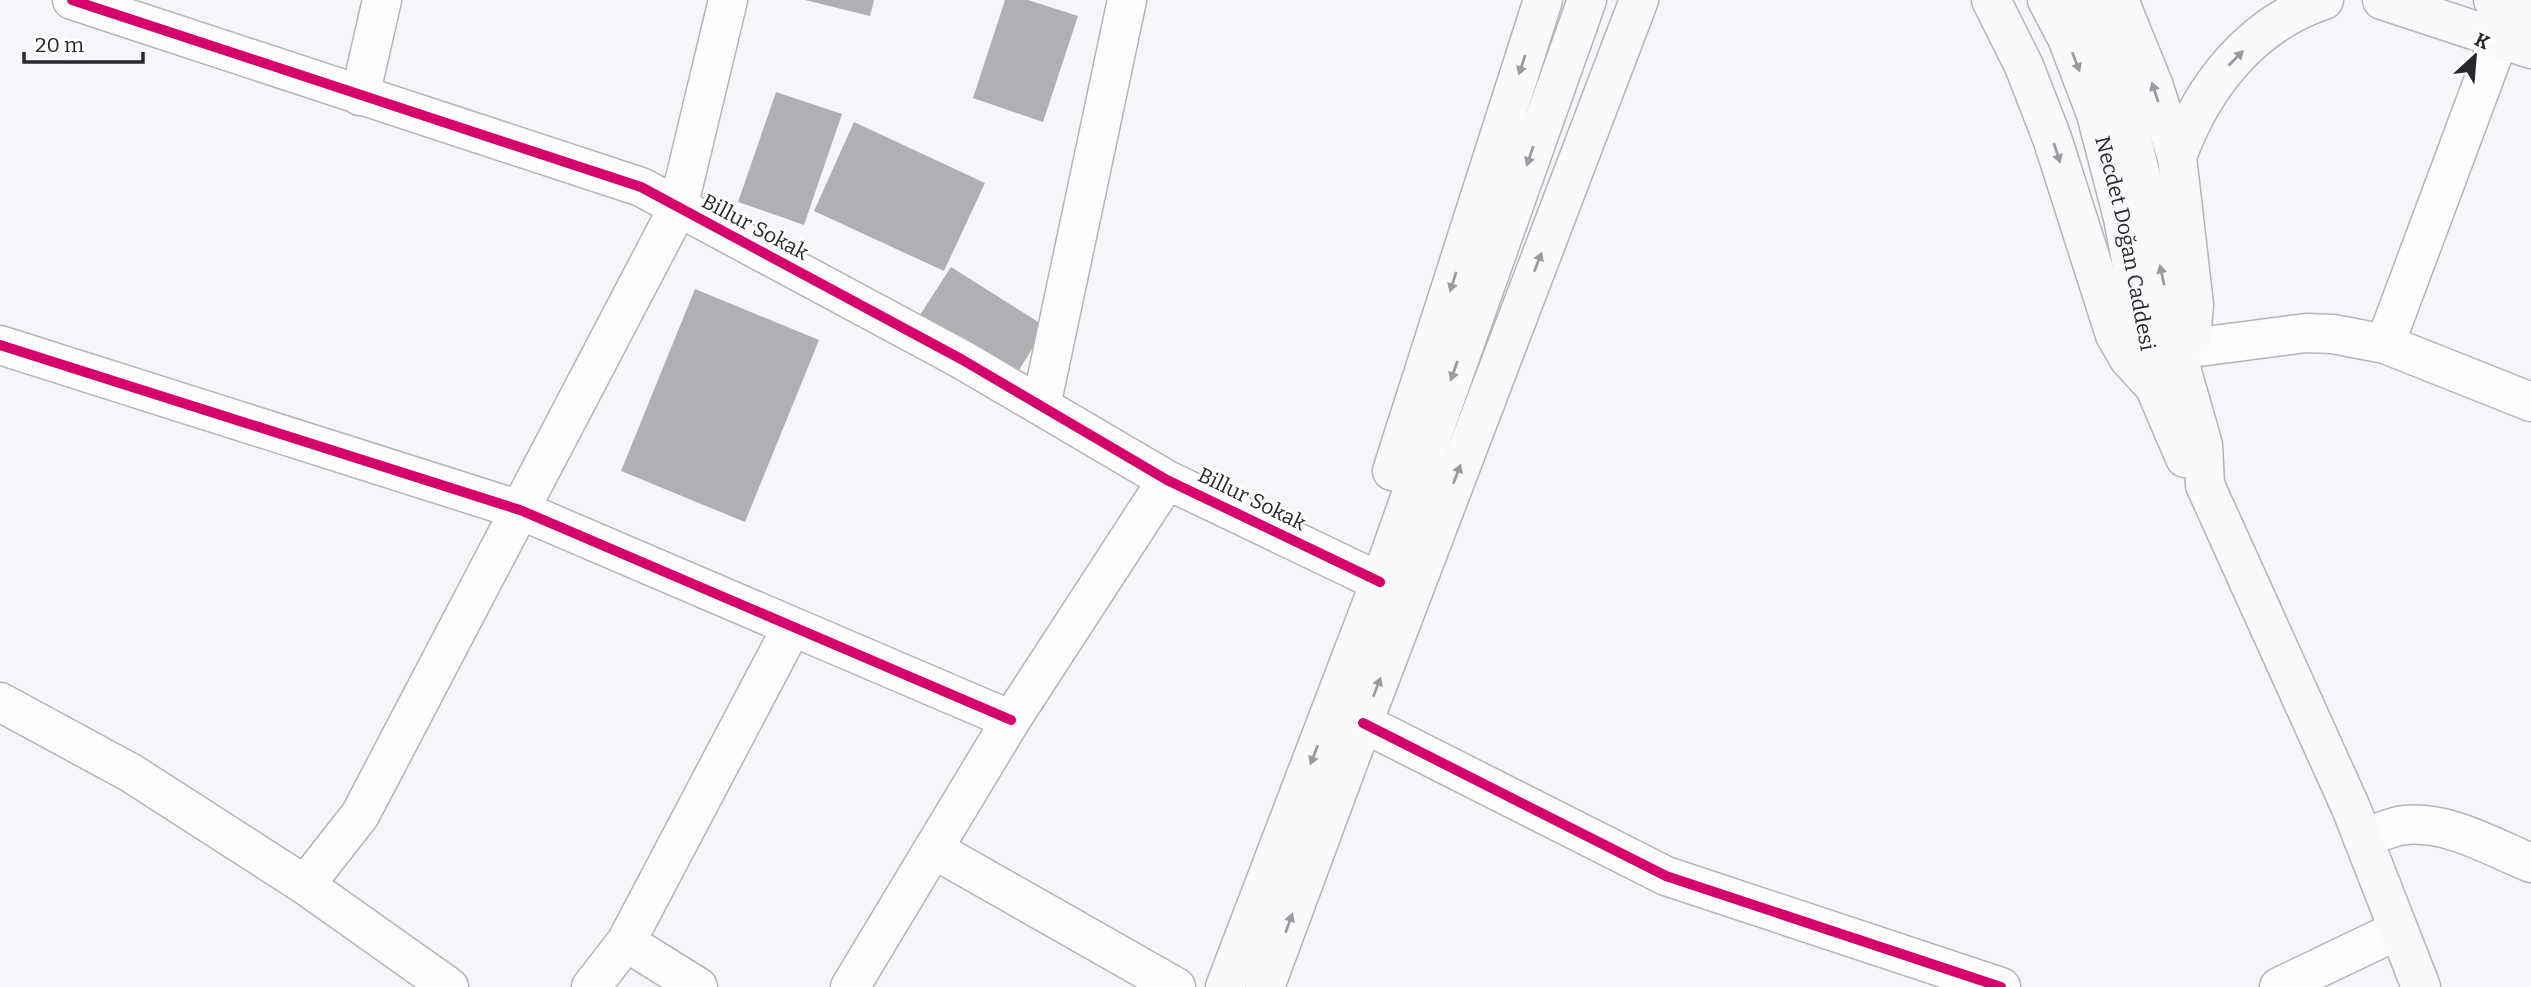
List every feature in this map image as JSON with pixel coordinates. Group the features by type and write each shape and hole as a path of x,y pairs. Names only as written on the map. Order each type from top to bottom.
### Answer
{"main road":[{"path":"1380,582 1373,529 1543,0"},
{"path":"1225,987 1380,582 1587,0"},
{"path":"1265,987 1639,0"},
{"path":"1991,0 2024,66 2052,138 2115,335 2129,359 2176,370"},
{"name":"Necdet Doğan Caddesi","path":"2047,0 2067,38 2096,114 2123,218 2176,370"},
{"path":"2084,0 2106,52 2127,121 2176,370 2203,445 2205,485 2363,839 2421,987"},
{"path":"2119,0 2153,84 2177,157 2194,306 2176,370"},
{"path":"2177,157 2200,104 2235,58 2258,37 2284,19 2324,0"},
{"path":"2382,0 2515,44"},
{"path":"2493,0 2531,11"}],"street":[{"name":"Billur Sokak","path":"72,0 641,187 961,359 1167,480 1380,582"},
{"path":"360,96 382,0"},
{"path":"305,885 360,815 678,208 728,0"},
{"path":"1041,406 1127,0"},
{"path":"2385,344 2515,44"},
{"path":"2176,370 2306,332 2333,334 2385,344 2531,402"},
{"path":"0,345 520,510 1012,720"},
{"path":"850,987 1012,720 1167,480"},
{"path":"591,987 626,942 792,626"},
{"path":"0,702 131,774 305,885 449,987"},
{"path":"1363,723 1666,876 2001,987"},
{"path":"2363,839 2403,825 2427,825 2458,833 2531,863"},
{"path":"933,849 1176,987"},
{"path":"2279,987 2398,929"},
{"path":"626,942 698,987"}],"building":[{"path":"805,0 874,0 870,16"},
{"path":"1005,0 1028,0 1078,16 1043,122 973,98"},
{"path":"776,92 842,114 804,225 738,202"},
{"path":"854,122 985,183 944,271 814,211"},
{"path":"951,267 1046,327 1012,381 916,321"},
{"path":"695,289 819,340 745,522 621,471"}],"cycle path":[{"path":"72,0 641,187 961,359 1167,480 1380,582"},
{"path":"0,345 520,510 1011,720"},
{"path":"1363,723 1666,876 2001,987"}]}
